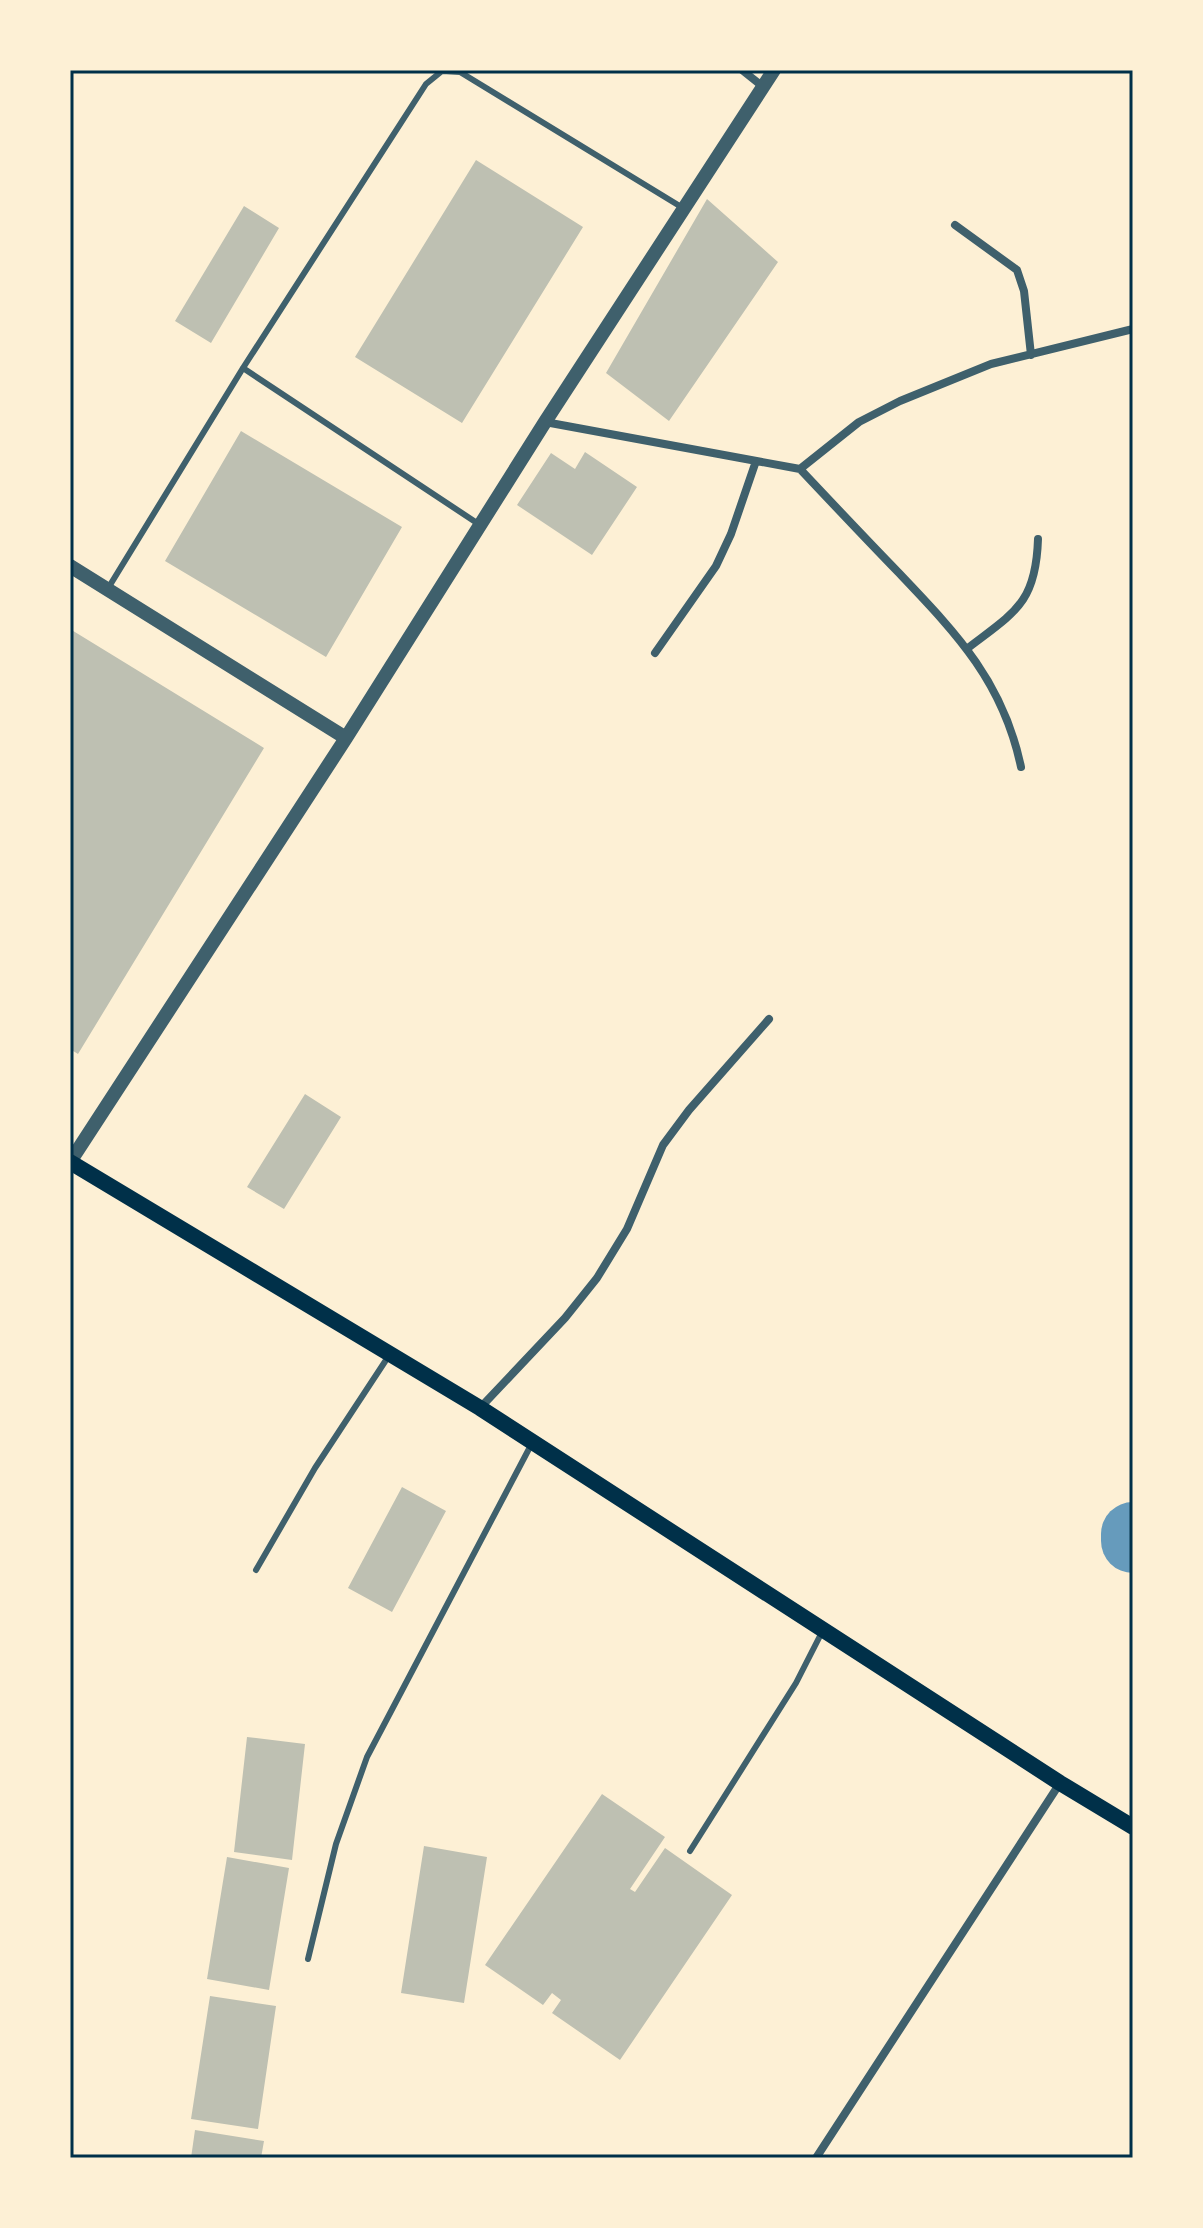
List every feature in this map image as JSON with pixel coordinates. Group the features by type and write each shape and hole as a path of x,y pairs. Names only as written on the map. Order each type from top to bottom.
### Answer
{"main road":[{"path":"70,1162 480,1408 1133,1827"}],"street":[{"path":"742,70 762,86"},
{"path":"70,1162 774,70"},
{"path":"955,225 1017,270 1024,291 1031,355"},
{"path":"800,469 859,422 900,401 991,364 1133,329"},
{"path":"545,422 800,469 968,648 998,697 1015,737 1021,767"},
{"path":"655,653 716,566 731,534 756,461"},
{"path":"968,648 1009,616 1027,595 1037,569 1038,539"},
{"path":"70,566 346,738"},
{"path":"480,1408 565,1318 597,1278 627,1229 663,1145 689,1110 769,1019"},
{"path":"816,2158 1060,1783"}],"lane":[{"path":"107,590 243,368 426,84 442,71 460,72 683,208"},
{"path":"243,368 481,526"},
{"path":"256,1570 315,1468 390,1354"},
{"path":"308,1959 336,1844 367,1757 532,1442"},
{"path":"690,1851 796,1683 823,1630"}],"building":[{"path":"476,160 583,227 462,423 355,357"},
{"path":"707,199 778,262 669,421 606,373"},
{"path":"244,206 279,228 211,343 175,321"},
{"path":"241,431 402,527 326,657 165,561"},
{"path":"585,452 637,487 592,555 517,505 551,453 575,469"},
{"path":"70,629 264,748 78,1054 70,1049"},
{"path":"305,1094 341,1117 284,1209 247,1187"},
{"path":"402,1487 446,1511 392,1612 348,1588"},
{"path":"247,1737 305,1744 292,1860 234,1852"},
{"path":"602,1794 665,1837 630,1889 635,1892 665,1848 732,1895 620,2060 552,2013 561,2000 552,1993 543,2005 485,1965"},
{"path":"424,1846 487,1857 464,2003 401,1993"},
{"path":"227,1857 289,1868 269,1990 207,1979"},
{"path":"210,1996 276,2006 258,2129 191,2119"},
{"path":"195,2130 264,2141 261,2158 191,2158"}],"waterway":[{"path":"1133,1534 1133,1541"}]}
